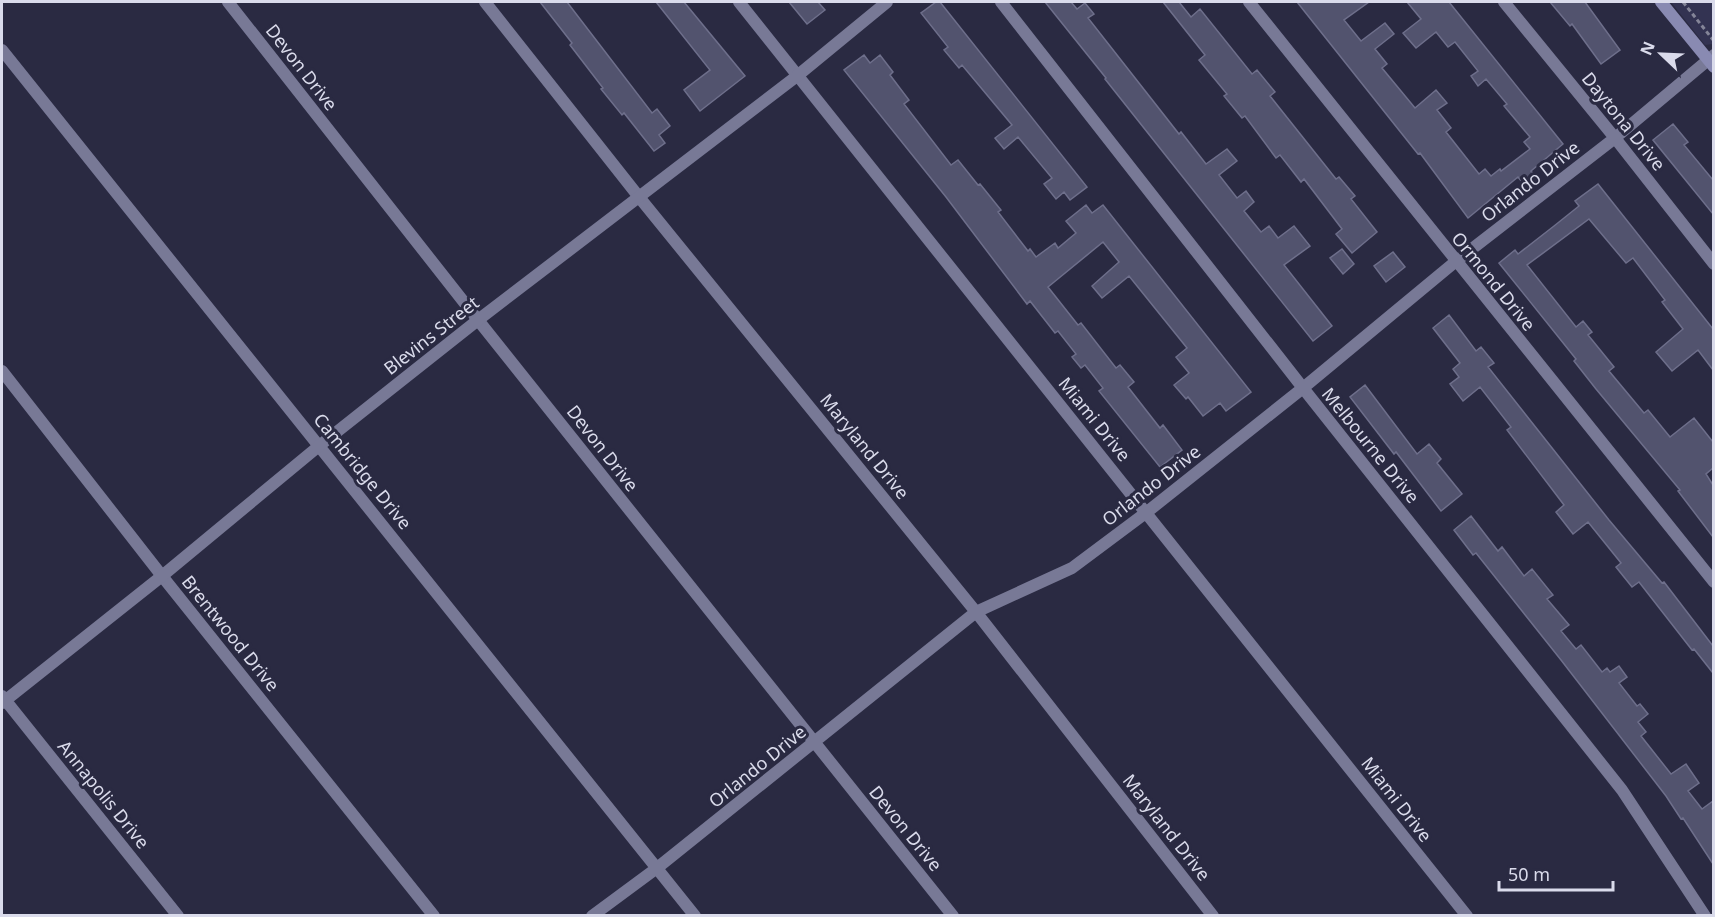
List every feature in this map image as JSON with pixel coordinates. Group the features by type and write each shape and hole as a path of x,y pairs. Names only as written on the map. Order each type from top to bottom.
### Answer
{"main road":[{"path":"1661,2 1712,61"}],"street":[{"name":"Devon Drive","path":"228,2 952,915"},
{"name":"Maryland Drive","path":"484,2 976,612 1213,915"},
{"name":"Miami Drive","path":"740,2 1467,915"},
{"name":"Blevins Street","path":"3,699 162,576 478,320 797,76 887,2"},
{"name":"Melbourne Drive","path":"1001,2 1622,790 1705,915"},
{"name":"Ormond Drive","path":"1249,2 1713,582"},
{"name":"Daytona Drive","path":"1504,2 1615,138 1713,264"},
{"name":"Cambridge Drive","path":"2,50 695,915"},
{"name":"Orlando Drive","path":"592,915 657,868 976,612 1072,568 1147,512 1303,388 1455,262 1712,61"},
{"name":"Brentwood Drive","path":"2,371 162,576 434,915"},
{"name":"Annapolis Drive","path":"3,699 178,915"}],"path":[{"path":"1683,2 1713,41"}],"shaded area":[{"path":"1671,2 1713,2 1713,44 1705,45"}],"building":[{"path":"540,2 567,2 652,113 657,109 670,126 659,135 665,143 654,151 624,113 622,115 570,45 572,43"},
{"path":"656,2 684,2 745,76 700,111 684,90 710,70"},
{"path":"789,2 818,2 825,10 807,24"},
{"path":"936,2 940,2 1087,187 1070,200 1064,192 1056,199 1044,184 1052,178 1018,137 1004,149 995,138 1012,125 962,65 959,68 944,50 948,47 921,13"},
{"path":"1045,2 1071,2 1077,9 1085,3 1094,14 1088,18 1179,134 1181,132 1206,164 1227,149 1237,161 1219,175 1237,198 1246,191 1254,202 1244,211 1261,232 1269,226 1278,238 1294,226 1310,246 1284,265 1332,326 1313,341"},
{"path":"1163,2 1179,2 1191,17 1200,9 1252,74 1257,70 1275,92 1270,96 1336,179 1339,177 1355,196 1351,199 1377,232 1352,253 1336,234 1342,229 1304,179 1301,182 1280,155 1276,158 1245,116 1242,118 1224,96 1227,94 1199,60 1205,55"},
{"path":"1297,2 1369,2 1344,20 1361,41 1385,23 1394,34 1375,49 1387,64 1382,68 1415,108 1436,90 1447,103 1437,110 1451,128 1446,132 1479,174 1485,169 1491,176 1530,149 1524,142 1530,137 1504,106 1507,104 1486,79 1478,86 1471,76 1478,71 1455,42 1448,47 1436,32 1416,48 1403,33 1421,19 1407,2 1449,2 1563,144 1531,171 1538,179 1527,188 1518,177 1468,218 1420,153 1418,154"},
{"path":"1550,2 1585,2 1620,50 1601,64 1572,24 1570,26"},
{"path":"864,55 870,63 880,55 893,72 890,75 909,100 904,104 951,165 958,160 1001,210 998,212 1028,251 1030,249 1036,257 1055,243 1058,248 1076,233 1066,221 1086,205 1092,213 1103,205 1251,392 1226,411 1220,403 1203,416 1188,397 1186,399 1174,385 1189,373 1176,357 1187,348 1129,276 1102,298 1092,286 1119,262 1103,242 1048,287 1078,325 1081,323 1116,368 1120,365 1134,382 1128,387 1160,428 1163,425 1182,450 1160,467 1099,391 1103,388 1085,365 1081,368 1072,357 1076,354 1058,331 1055,333 1030,301 1027,304 946,197 844,70"},
{"path":"1673,124 1688,142 1684,145 1713,180 1713,214 1653,140"},
{"path":"1598,184 1713,329 1713,370 1698,350 1672,371 1656,352 1683,329 1662,302 1665,300 1633,258 1626,263 1589,219 1527,265 1576,327 1583,321 1592,332 1588,335 1614,367 1609,371 1644,413 1648,410 1670,437 1694,418 1713,442 1713,468 1706,474 1713,485 1713,537 1678,491 1680,490 1596,389 1574,361 1576,359 1499,263 1515,250 1518,254 1554,226 1579,206 1575,201"},
{"path":"1342,249 1354,264 1343,274 1330,258"},
{"path":"1393,252 1405,267 1386,282 1374,266"},
{"path":"1449,315 1476,351 1481,347 1494,363 1488,367 1609,520 1662,583 1664,582 1713,646 1713,673 1639,582 1632,587 1616,567 1621,563 1588,522 1573,534 1556,512 1564,505 1507,430 1511,427 1480,387 1463,401 1450,384 1459,377 1453,369 1460,363 1433,328"},
{"path":"1365,385 1417,454 1429,444 1441,459 1437,463 1462,494 1441,511 1350,397"},
{"path":"1471,516 1498,551 1502,547 1524,576 1532,569 1553,595 1547,599 1569,625 1561,631 1576,649 1581,645 1602,672 1607,668 1610,672 1619,666 1627,677 1619,683 1637,706 1640,704 1648,714 1638,722 1646,732 1641,736 1671,774 1686,764 1699,783 1688,791 1702,809 1713,801 1713,864 1683,818 1681,819 1666,796 1561,660 1476,553 1473,555 1454,530"}]}
